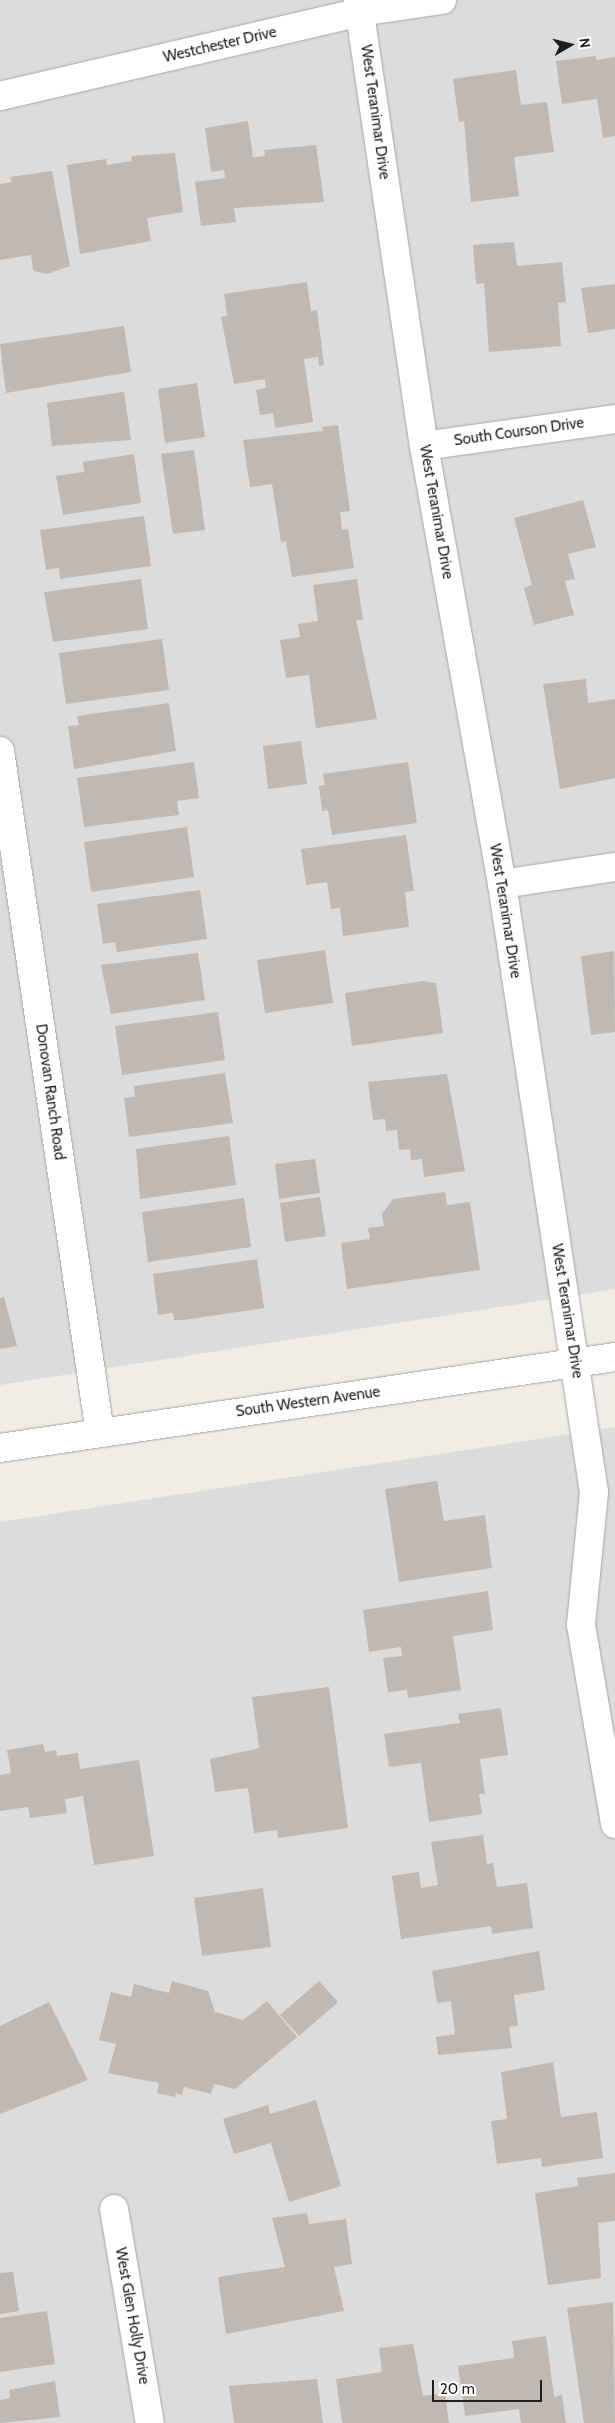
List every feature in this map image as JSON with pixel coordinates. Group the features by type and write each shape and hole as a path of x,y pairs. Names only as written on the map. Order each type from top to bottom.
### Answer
{"street":[{"name":"Westchester Drive","path":"0,96 359,6 442,0"},
{"name":"West Teranimar Drive","path":"359,6 424,446 502,884 594,1492 581,1624 615,1824"},
{"name":"South Courson Drive","path":"424,446 615,418"},
{"name":"Donovan Ranch Road","path":"0,750 100,1433"},
{"path":"502,884 615,867"},
{"name":"South Western Avenue","path":"0,1448 615,1357"},
{"name":"West Glen Holly Drive","path":"114,2208 150,2423"}],"shaded area":[{"path":"0,0 615,0 615,1289 0,1385"},
{"path":"615,1427 615,2423 0,2423 0,1522"}],"building":[{"path":"596,56 596,60 615,57 615,136 603,138 597,99 562,104 556,61"},
{"path":"516,70 521,105 547,102 554,152 514,157 519,196 471,202 464,121 459,122 453,79"},
{"path":"248,121 253,157 265,156 264,150 316,145 324,202 234,208 236,222 201,226 195,182 225,178 224,170 211,172 205,128"},
{"path":"175,153 183,212 147,218 151,241 80,254 67,165 106,159 107,165 132,161 131,156"},
{"path":"52,171 70,266 47,274 33,271 31,255 0,260 0,184 12,182 10,177"},
{"path":"514,242 517,266 562,262 566,302 558,303 561,346 489,352 484,283 476,284 473,245"},
{"path":"307,282 311,311 317,310 324,365 319,366 318,357 304,359 313,422 275,428 273,413 260,415 256,390 266,388 265,379 234,384 221,317 227,316 224,294"},
{"path":"615,284 615,329 588,333 581,288"},
{"path":"124,326 131,372 6,393 0,344"},
{"path":"197,383 205,437 165,443 158,389"},
{"path":"124,392 131,440 52,446 47,403"},
{"path":"338,425 350,511 340,512 342,530 348,529 354,568 292,577 286,541 281,542 272,484 250,487 243,440 323,431 322,427"},
{"path":"194,450 205,530 173,534 161,454"},
{"path":"134,454 141,503 63,515 56,476 84,472 83,462"},
{"path":"583,500 596,547 568,554 575,579 565,581 574,615 534,625 524,588 532,585 514,518"},
{"path":"144,516 151,566 60,579 59,568 46,570 40,530"},
{"path":"141,579 148,629 53,642 44,592"},
{"path":"357,579 363,620 356,620 377,719 316,728 309,675 286,678 280,640 300,637 298,624 318,621 313,585"},
{"path":"162,639 169,690 66,704 59,653"},
{"path":"586,679 588,703 615,699 615,778 560,789 543,684"},
{"path":"169,703 176,751 74,769 68,726 79,725 77,716"},
{"path":"301,741 307,784 268,789 263,746"},
{"path":"194,762 199,798 177,801 179,815 84,827 77,778"},
{"path":"408,762 417,823 332,835 328,810 322,811 319,786 325,785 323,774"},
{"path":"187,827 194,877 91,892 84,842"},
{"path":"406,835 414,891 405,892 409,927 343,936 340,908 331,909 327,882 306,885 301,849"},
{"path":"200,890 207,939 117,952 115,942 103,944 97,904"},
{"path":"325,950 333,1003 265,1013 257,960"},
{"path":"614,951 615,1032 591,1035 581,956"},
{"path":"198,953 205,1000 111,1014 101,965"},
{"path":"423,981 436,983 443,1033 352,1046 345,993"},
{"path":"218,1012 225,1060 122,1075 115,1026"},
{"path":"225,1073 233,1123 129,1137 124,1098 135,1097 134,1086"},
{"path":"447,1074 465,1171 424,1177 422,1159 411,1160 410,1149 399,1150 397,1130 386,1131 385,1119 373,1120 368,1082"},
{"path":"229,1136 236,1185 140,1199 136,1149"},
{"path":"315,1159 320,1193 279,1199 275,1164"},
{"path":"445,1192 447,1205 470,1202 480,1270 347,1289 341,1243 370,1239 368,1228 384,1226 382,1214 393,1199"},
{"path":"320,1197 326,1236 285,1242 280,1203"},
{"path":"244,1198 251,1247 148,1262 142,1212"},
{"path":"257,1259 264,1308 183,1320 174,1320 173,1313 158,1315 153,1274"},
{"path":"4,1297 17,1346 0,1349 0,1298"},
{"path":"437,1481 444,1521 485,1515 492,1568 399,1582 385,1489"},
{"path":"488,1591 493,1630 453,1636 461,1690 408,1698 407,1690 388,1692 383,1658 402,1656 401,1647 369,1652 363,1610"},
{"path":"329,1687 348,1828 278,1838 277,1830 254,1833 248,1788 215,1792 210,1759 259,1748 252,1697"},
{"path":"501,1708 508,1755 480,1759 485,1794 479,1794 482,1814 429,1822 421,1763 389,1767 384,1734 460,1723 458,1714"},
{"path":"43,1744 45,1752 56,1750 57,1756 78,1753 80,1769 139,1760 154,1856 94,1865 83,1796 65,1799 67,1813 30,1818 28,1807 0,1811 0,1775 11,1773 7,1750"},
{"path":"483,1835 487,1864 493,1863 497,1887 527,1883 533,1928 492,1934 491,1926 401,1939 392,1876 419,1872 421,1888 438,1885 431,1842"},
{"path":"263,1888 271,1947 202,1956 194,1898"},
{"path":"539,1951 545,1990 514,1995 518,2026 509,2027 512,2048 438,2055 436,2037 455,2034 451,2001 437,2003 432,1971"},
{"path":"172,1981 208,1991 215,2012 243,2020 267,2001 297,2037 235,2089 214,2084 211,2094 184,2087 182,2095 176,2093 175,2097 157,2093 159,2083 108,2073 116,2044 99,2040 111,1992 131,1997 134,1984 169,1993"},
{"path":"319,1981 338,2002 299,2036 280,2015"},
{"path":"49,2002 88,2080 0,2114 0,2026"},
{"path":"553,2062 561,2117 597,2112 603,2158 542,2167 541,2158 497,2164 491,2121 507,2119 501,2072"},
{"path":"316,2100 341,2186 289,2202 271,2143 234,2154 223,2119 268,2105 270,2114"},
{"path":"615,2173 615,2221 598,2223 601,2278 548,2285 535,2193 578,2186 577,2178"},
{"path":"307,2213 309,2224 346,2219 352,2264 334,2267 344,2311 226,2334 218,2277 285,2267 272,2218"},
{"path":"13,2272 19,2311 0,2314 0,2273"},
{"path":"613,2302 615,2423 584,2423 567,2308"},
{"path":"47,2311 55,2364 0,2372 0,2318"},
{"path":"546,2336 554,2397 562,2395 566,2423 521,2423 519,2409 465,2416 458,2366 514,2358 512,2341"},
{"path":"413,2344 423,2396 445,2393 449,2423 342,2423 336,2379 382,2372 379,2348"},
{"path":"317,2379 323,2423 234,2423 229,2386"},
{"path":"55,2381 60,2417 0,2423 0,2400 10,2398 9,2390"}]}
